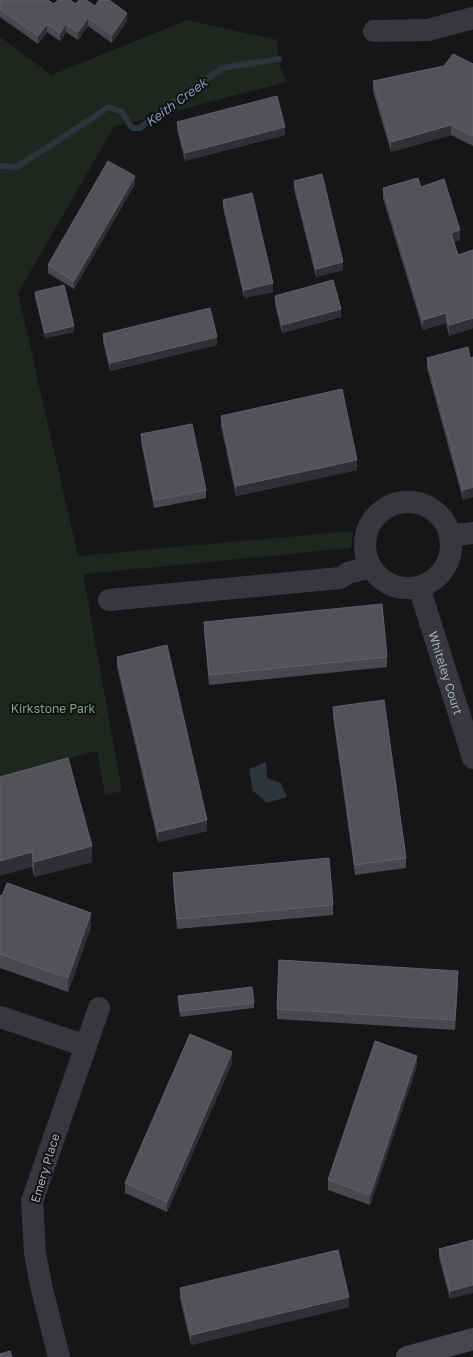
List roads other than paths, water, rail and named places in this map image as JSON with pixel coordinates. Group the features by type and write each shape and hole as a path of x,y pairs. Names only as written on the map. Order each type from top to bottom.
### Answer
{"main road":[{"path":"407,1357 473,1339"}],"street":[{"path":"374,31 428,30 473,18"},
{"path":"400,502 415,502 432,509 445,521 451,536 452,548 447,565 438,576 419,587 400,587 387,582 371,567 366,551 366,534 372,520 383,510 400,502"},
{"path":"451,536 473,533"},
{"path":"109,600 340,578 348,573 371,567"},
{"name":"Whiteley Court","path":"419,587 473,758"},
{"name":"Emery Place","path":"59,1357 41,1285 35,1253 32,1201 99,1008"},
{"path":"0,1017 86,1046"}],"waterway":[{"name":"Keith Creek","path":"0,166 17,167 109,107 122,112 132,128 140,128 154,116 222,68 279,59"}],"park label":[{"name":"Kirkstone Park","path":"53,708"}]}
